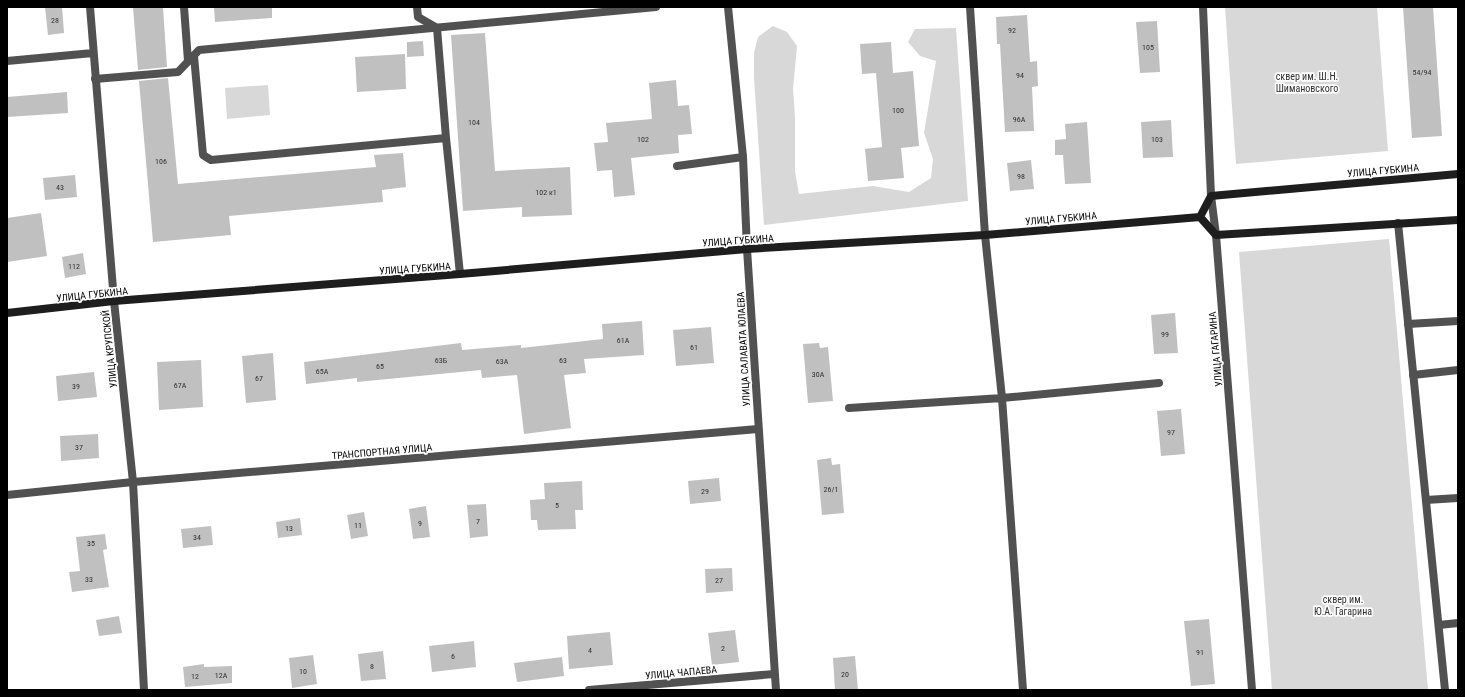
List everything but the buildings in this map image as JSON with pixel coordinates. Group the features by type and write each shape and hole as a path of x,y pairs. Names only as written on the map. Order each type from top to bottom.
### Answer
{"main road":[{"name":"УЛИЦА ГУБКИНА","path":"1211,196 1458,174"},
{"path":"1211,196 1200,217 1216,235 1458,220"},
{"name":"УЛИЦА ГУБКИНА","path":"7,313 114,301 460,274 747,249 985,235 1200,217"}],"street":[{"name":"УЛИЦА КРУПСКОЙ","path":"90,7 114,301 133,482 144,690"},
{"path":"184,7 203,155 211,160 446,138"},
{"path":"417,7 418,17 437,28"},
{"path":"95,79 178,72 199,50 656,7"},
{"name":"УЛИЦА САЛАВАТА ЮЛАЕВА","path":"728,7 743,157 758,429 776,690"},
{"path":"970,7 985,235 1002,398 1023,690"},
{"name":"УЛИЦА ГАГАРИНА","path":"1203,7 1211,196 1216,235 1252,690"},
{"path":"437,28 446,138 460,274"},
{"path":"7,61 93,53"},
{"path":"677,166 743,157"},
{"path":"1398,223 1445,690"},
{"path":"1408,324 1458,321"},
{"path":"1413,375 1458,370"},
{"path":"849,408 1002,398 1159,383"},
{"name":"ТРАНСПОРТНАЯ УЛИЦА","path":"7,495 133,482 758,429"},
{"path":"1426,500 1458,498"},
{"path":"1439,626 1458,623"},
{"name":"УЛИЦА ЧАПАЕВА","path":"589,690 774,674"}],"green space":[{"name":"сквер им. Ш.Н. Шимановского","path":"1225,7 1377,7 1388,151 1236,164"},
{"path":"773,26 787,32 797,46 793,89 795,117 795,171 799,194 873,186 909,192 931,178 933,159 924,133 936,61 920,56 908,42 915,29 956,28 968,201 764,225 754,78 754,53 758,37"},
{"path":"268,85 270,115 227,119 225,88"},
{"name":"сквер им. Ю.А. Гагарина","path":"1389,239 1428,690 1272,690 1239,252"}]}
